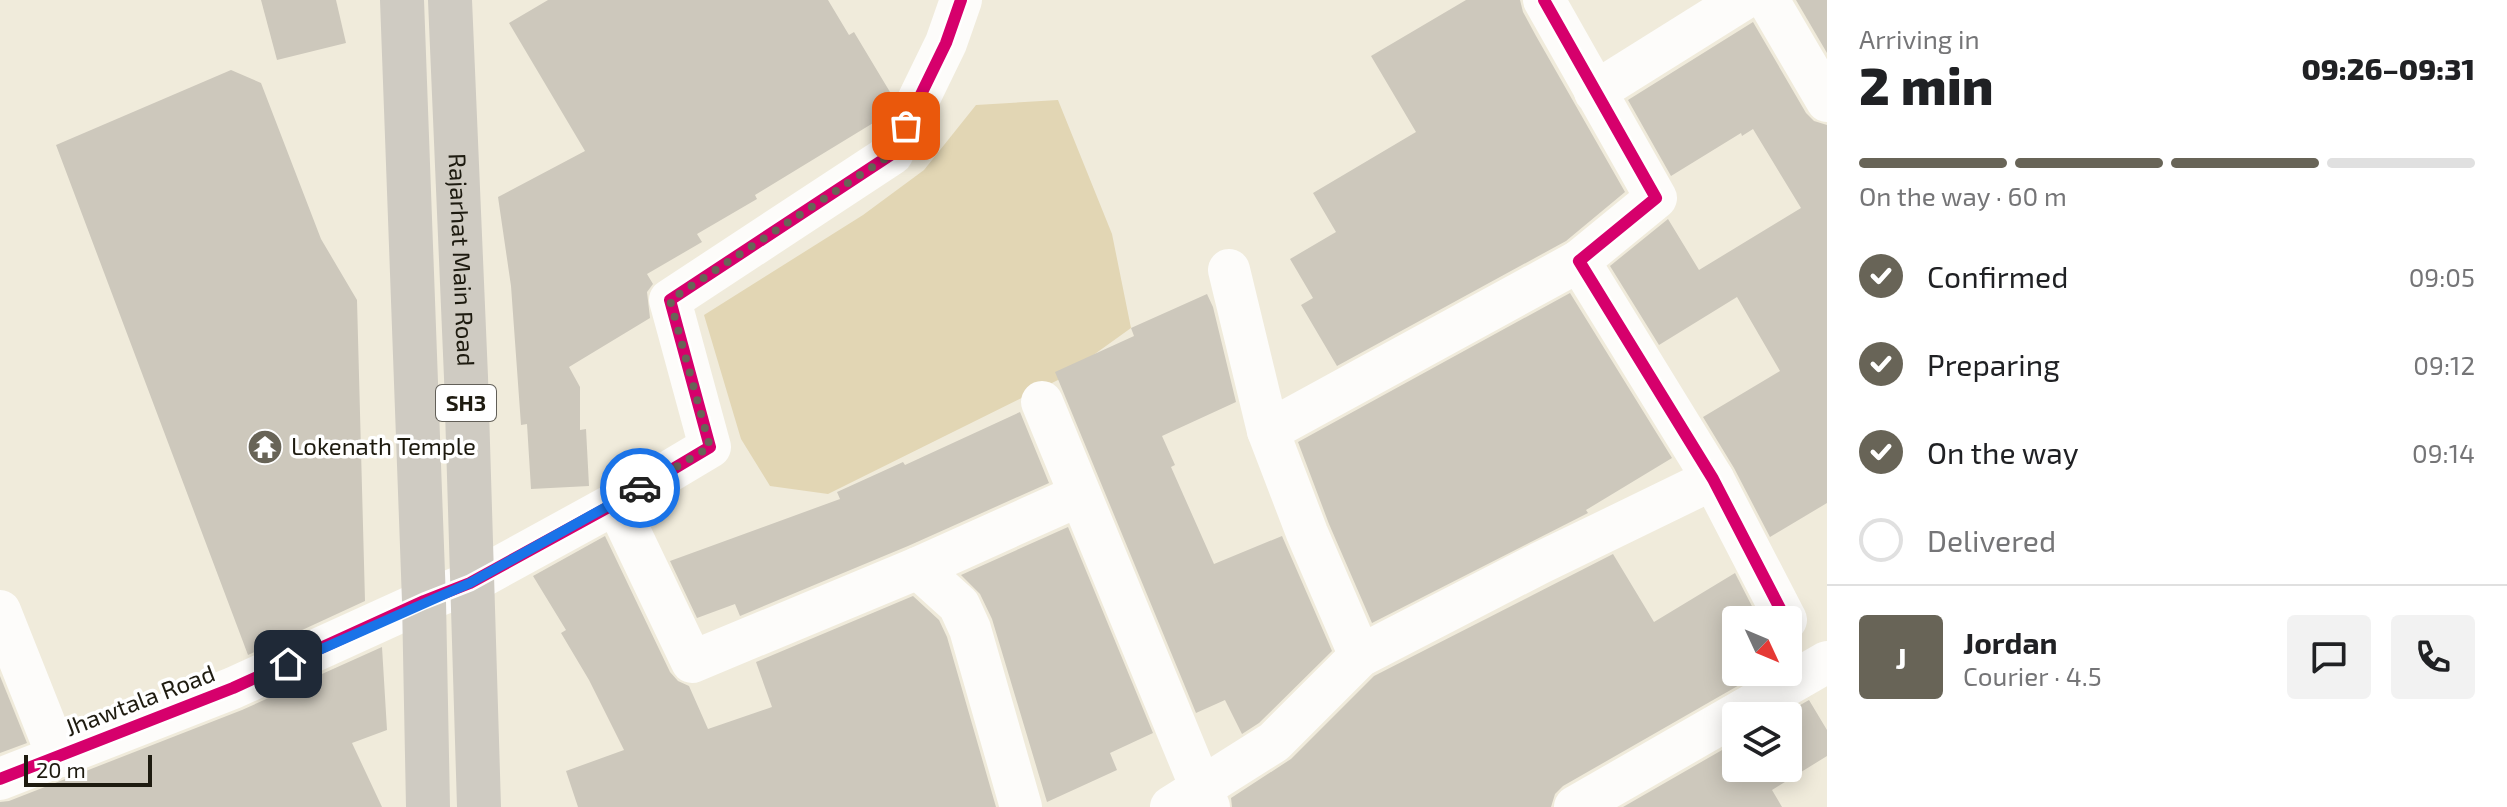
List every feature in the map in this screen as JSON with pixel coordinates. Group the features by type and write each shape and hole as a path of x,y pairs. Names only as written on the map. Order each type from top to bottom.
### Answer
{"main road":[{"name":"Rajarhat Main Road","path":"402,0 424,601 428,807"},
{"name":"Rajarhat Main Road","path":"450,0 466,377 479,807"}],"street":[{"name":"Jhawtala Road","path":"0,779 233,688 470,583 710,447 670,300 892,154 946,43 961,0"},
{"path":"1268,431 1579,261 1656,198 1544,0"},
{"path":"1595,92 1742,0"},
{"path":"1768,0 1827,101"},
{"path":"1579,261 1713,479 1779,606"},
{"path":"1229,270 1268,431 1307,533 1360,656"},
{"path":"1042,402 1080,495 1194,801 1274,742 1360,656 1540,563 1713,479"},
{"path":"616,503 692,662 918,568 1080,495"},
{"path":"918,568 959,605 970,629 1021,807"},
{"path":"0,611 58,757"},
{"path":"1575,807 1822,676 1802,645"}],"shaded area":[{"path":"1058,100 1112,234 1131,328 1060,379 828,494 770,486 741,439 704,315 863,215 924,170 976,105"}],"building":[{"path":"261,0 336,0 346,43 277,60"},
{"path":"548,0 828,0 849,35 854,32 893,97 883,117 755,195 757,199 697,234 702,242 647,274 653,284 647,292 650,318 569,367 580,387 580,430 586,429 589,486 531,489 527,424 521,425 511,286 498,197 585,151 509,23"},
{"path":"1466,0 1520,0 1536,36 1625,192 1566,241 1337,366 1301,305 1313,298 1290,259 1336,232 1313,193 1416,132 1371,56"},
{"path":"1796,0 1827,0 1827,53"},
{"path":"1753,22 1806,113 1814,121 1827,125 1827,503 1770,537 1703,417 1780,371 1737,297 1659,345 1610,266 1668,219 1699,270 1801,208 1753,129 1742,136 1741,133 1671,176 1628,100"},
{"name":"Lokenath Temple","path":"231,70 261,83 321,239 357,300 365,601 248,655 56,145"},
{"path":"1570,293 1672,458 1586,510 1588,513 1372,623 1298,442"},
{"path":"1207,294 1213,307 1236,402 1162,436 1175,465 1171,467 1214,564 1282,536 1332,651 1259,723 1242,734 1225,700 1196,713 1055,372 1134,336 1131,328"},
{"path":"1020,412 1049,483 740,616 735,604 697,618 670,561 840,499 837,492 903,462 905,465"},
{"path":"1068,527 1153,733 1110,753 1117,770 1047,802 992,619 980,594 961,575"},
{"path":"605,536 670,672 678,681 689,686 708,729 772,707 756,662 913,596 939,620 947,637 996,807 578,807 566,771 624,750 561,633 566,630 533,576"},
{"path":"1613,554 1654,622 1735,573 1752,606 1722,606 1722,686 1738,686 1563,786 1555,794 1551,807 1232,807 1231,798 1291,759 1374,676"},
{"path":"382,647 387,730 352,743 382,807 0,807 0,802 242,710"},
{"path":"0,676 27,743 0,753"},
{"path":"1809,700 1827,730 1827,756 1802,771 1802,704"},
{"path":"1722,750 1722,782 1785,782 1772,790 1782,807 1623,807"}],"cycle path":[{"path":"0,779 233,688 470,583 710,447 670,300 892,154 946,43 961,0"},
{"path":"1544,0 1656,198 1579,261 1713,479 1779,606"}],"way so far":[{"path":"640,488 710,447 670,300 892,154 906,126"}],"place":[{"name":"Lokenath Temple","path":"265,447"}],"route":[{"path":"288,664 470,583 640,488"}]}
